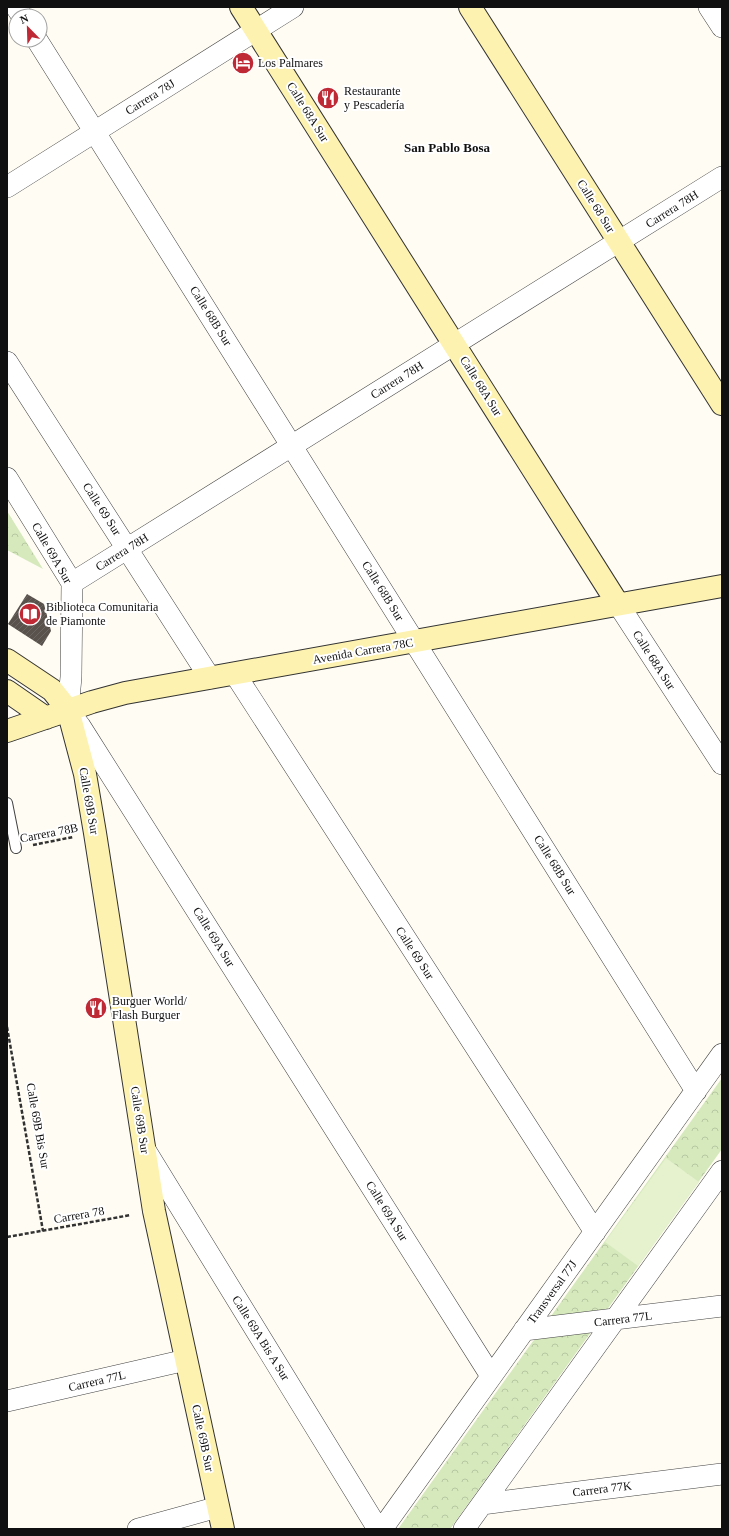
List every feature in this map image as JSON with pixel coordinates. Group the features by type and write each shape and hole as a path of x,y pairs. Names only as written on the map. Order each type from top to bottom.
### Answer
{"street":[{"name":"Calle 68A Sur","path":"241,7 618,604 722,764"},
{"name":"Carrera 78J","path":"7,187 293,7"},
{"name":"Calle 68 Sur","path":"470,7 722,404"},
{"path":"709,7 722,27"},
{"name":"Calle 68B Sur","path":"42,48 96,131 414,642 696,1090"},
{"name":"Carrera 78H","path":"72,583 722,177"},
{"name":"Calle 69 Sur","path":"7,362 210,678"},
{"name":"Calle 69A Sur","path":"7,478 72,583 71,677 68,710 80,726 491,1376"},
{"name":"Avenida Carrera 78C","path":"7,731 108,697 722,586"},
{"path":"7,660 52,690 68,710"},
{"name":"Calle 69 Sur","path":"235,674 595,1232"},
{"path":"7,691 46,718"},
{"name":"Calle 69B Sur","path":"68,710 85,774 154,1211 223,1529"},
{"name":"Transversal 77J","path":"382,1529 722,1054"},
{"name":"Calle 69A Bis A Sur","path":"144,1147 378,1529"},
{"path":"464,1529 722,1171"},
{"name":"Carrera 77L","path":"524,1330 722,1306"},
{"name":"Carrera 77L","path":"7,1401 186,1360"},
{"name":"Carrera 77K","path":"482,1504 722,1474"},
{"path":"138,1529 218,1507"}],"lane":[{"path":"7,803 16,848"}],"path":[{"name":"Carrera 78B","path":"16,848 95,833"},
{"name":"Calle 69B Bis Sur","path":"7,1026 43,1230"},
{"name":"Carrera 78","path":"7,1237 154,1211"}],"green space":[{"path":"7,511 43,569 7,550"},
{"path":"722,1078 722,1149 450,1529 398,1529"},
{"path":"666,1158 699,1182 638,1266 605,1242"}],"building":[{"name":"Biblioteca Comunitaria de Piamonte","path":"27,594 44,604 51,631 42,646 8,624"}],"place":[{"name":"Los Palmares","path":"243,63"},
{"name":"Restaurante y Pescadería","path":"328,98"},
{"name":"Biblioteca Comunitaria de Piamonte","path":"30,614"},
{"name":"Burguer World/ Flash Burguer","path":"96,1008"}],"district":[{"name":"San Pablo Bosa","path":"447,147"}]}
